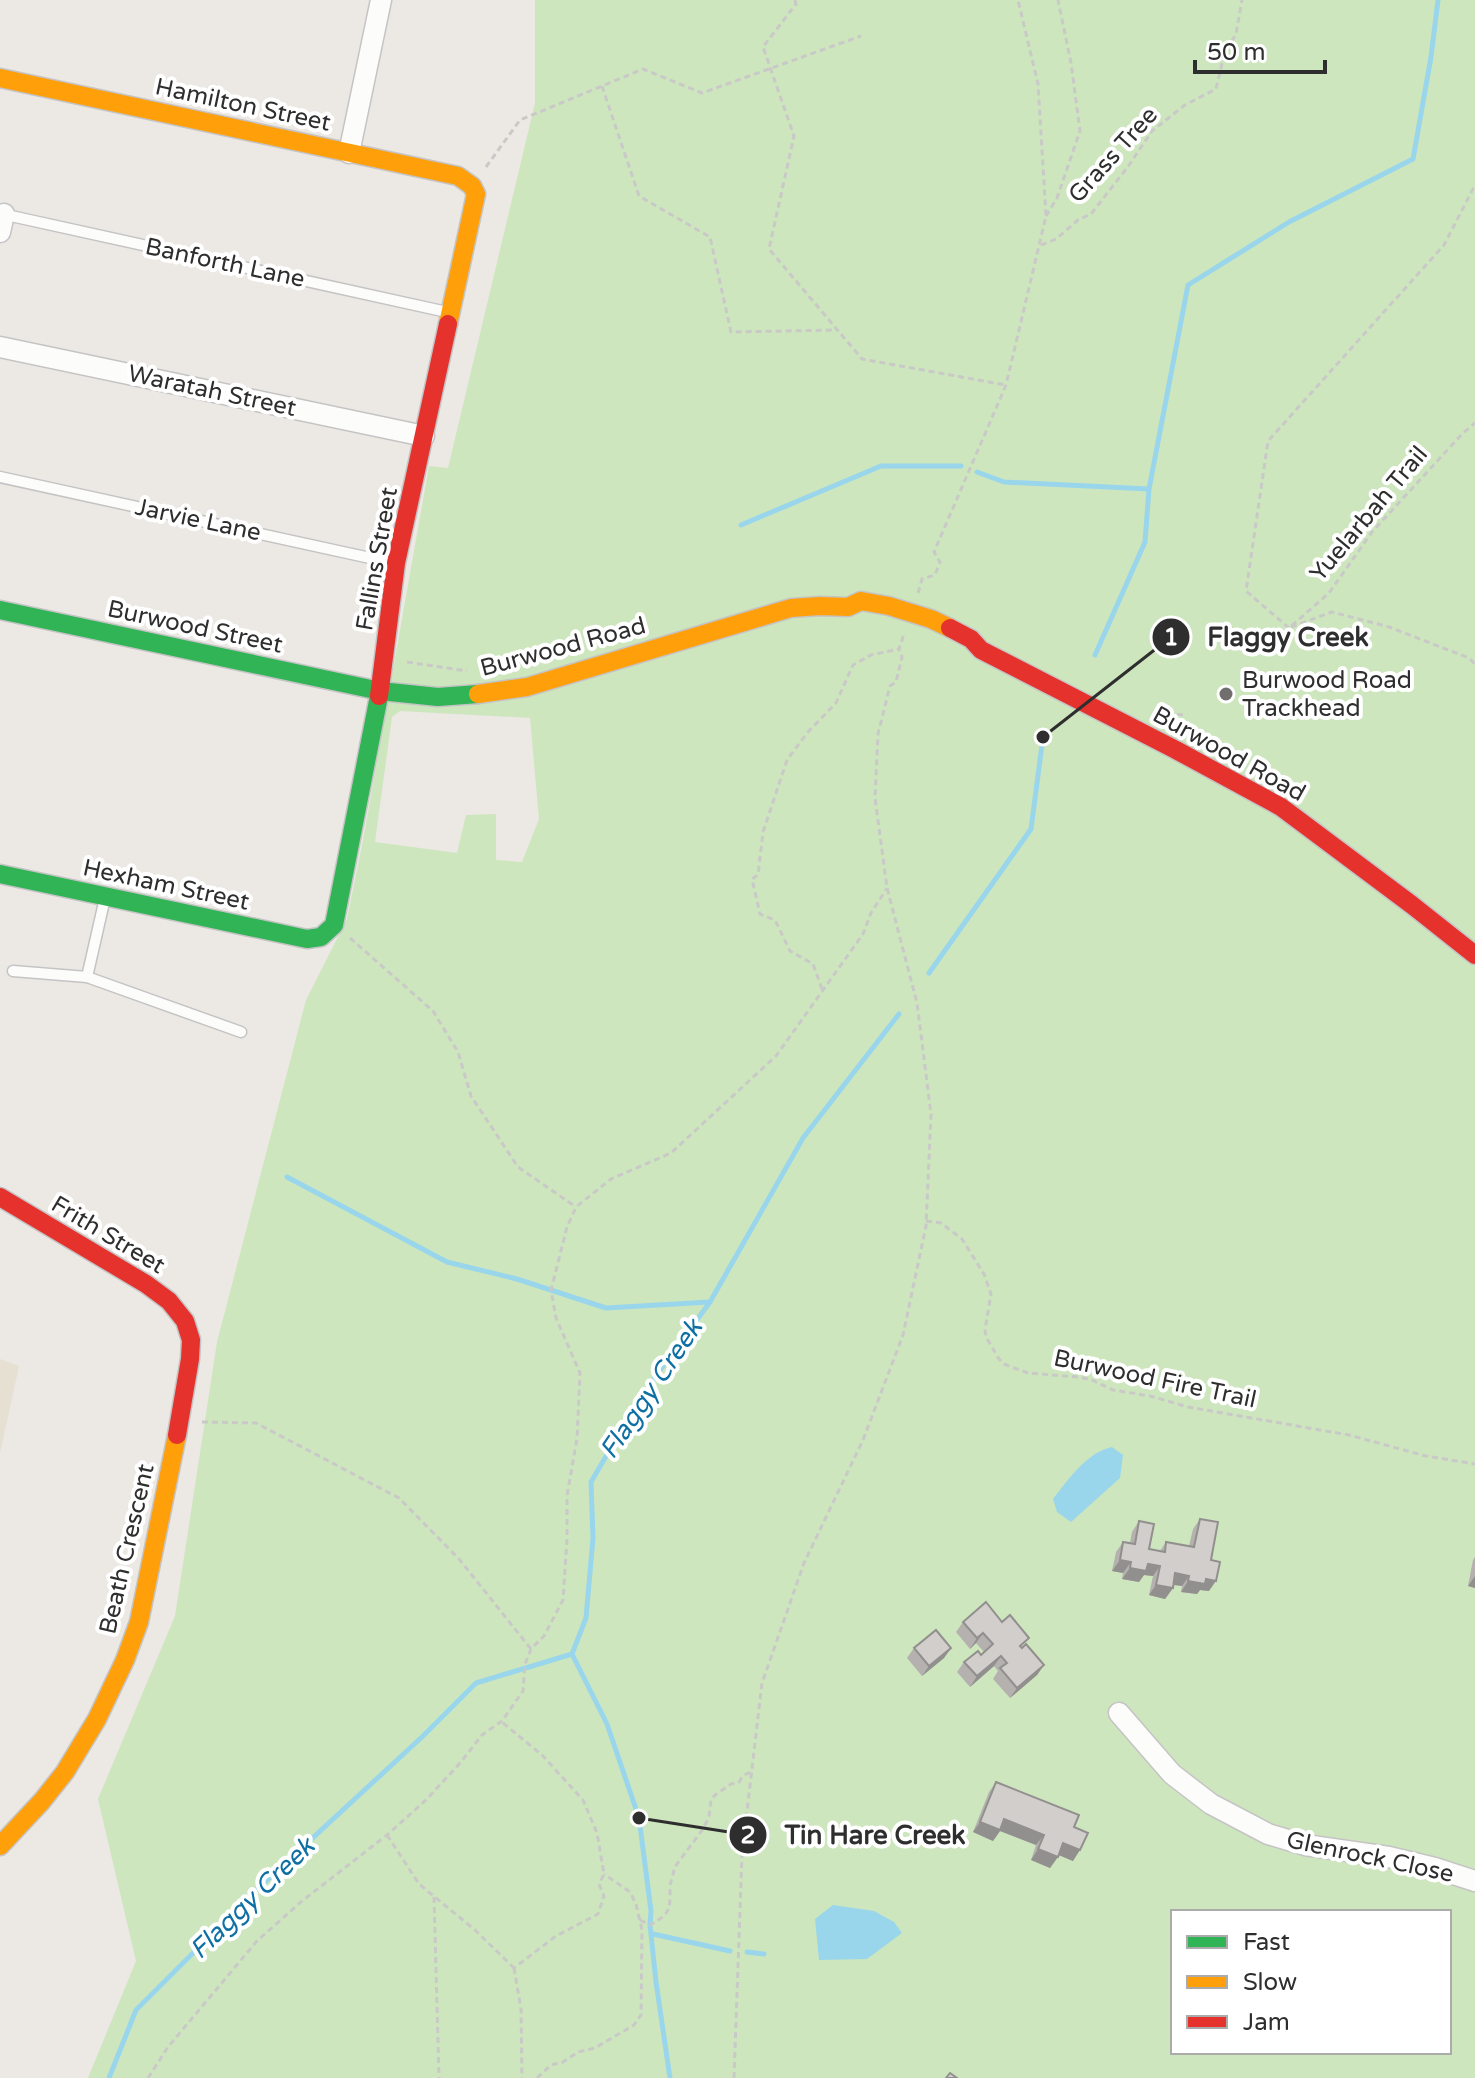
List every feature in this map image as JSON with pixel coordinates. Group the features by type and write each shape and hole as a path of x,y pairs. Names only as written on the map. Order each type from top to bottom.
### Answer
{"street":[{"path":"349,153 381,0"},
{"name":"Hamilton Street","path":"0,78 458,176 472,186"},
{"name":"Fallins Street","path":"328,931 380,691 396,563 475,202 476,194 472,186"},
{"name":"Waratah Street","path":"0,347 424,436"},
{"name":"Burwood Road","path":"380,691 438,697 527,687 791,608 848,607 861,601 889,606 909,619 931,619 971,639 981,650 1281,807 1475,955"},
{"name":"Burwood Street","path":"0,610 380,691"},
{"name":"Hexham Street","path":"0,874 307,939 328,931"},
{"name":"Frith Street","path":"0,1197 146,1284 169,1301 185,1321"},
{"name":"Beath Crescent","path":"0,1846 65,1772 99,1713 129,1651 139,1622 180,1421 191,1340 185,1321"},
{"name":"Glenrock Close","path":"1119,1713 1172,1774 1211,1804 1268,1834 1305,1845 1389,1857 1475,1881"}],"lane":[{"name":"Banforth Lane","path":"1,220 451,312"},
{"name":"Jarvie Lane","path":"0,477 396,563"},
{"path":"87,977 105,896"},
{"path":"13,971 87,977 241,1032"}],"path":[{"path":"795,0 796,4 763,47 794,136 769,249 862,359 1006,385"},
{"path":"734,2078 742,1854 762,1683 804,1563 863,1440 903,1335 926,1221 931,1114 917,1003 887,888 875,798 878,734 890,686 896,682 902,657 899,649 922,579 935,575 940,562 934,552 1006,385 1041,245 1046,216 1038,84 1018,0"},
{"path":"1046,216 1057,198 1080,131 1058,0"},
{"name":"Grass Tree","path":"1041,245 1056,239 1078,220 1091,214 1152,131 1185,105 1216,89 1224,55 1236,34 1242,0"},
{"path":"472,186 520,120 643,69 702,93 861,36"},
{"path":"602,86 639,196 710,237 731,332 837,330"},
{"path":"1289,628 1246,591 1268,441 1444,245 1475,185"},
{"name":"Yuelarbah Trail","path":"1289,628 1329,593 1372,532 1475,423"},
{"path":"1260,650 1289,628 1332,612 1389,627 1469,658 1475,664"},
{"path":"823,990 813,964 790,951 775,920 760,914 752,879 758,875 763,832 787,760 807,733 836,703 853,665 871,655 899,649"},
{"path":"148,2078 168,2047 257,1941 426,1800 482,1735 502,1721 523,1691 525,1664 531,1649 544,1636 563,1600 567,1496 577,1438 580,1373 556,1318 551,1290 567,1227 576,1207 611,1179 671,1153 776,1056 863,934 871,913 887,888"},
{"path":"328,931 433,1011 458,1052 471,1096 518,1167 576,1207"},
{"name":"Burwood Fire Trail","path":"926,1221 941,1223 962,1239 984,1274 991,1294 986,1337 991,1349 1004,1364 1028,1373 1092,1380 1113,1390 1188,1407 1349,1435 1426,1456 1475,1464"},
{"path":"180,1421 256,1423 399,1498 459,1559 531,1649"},
{"path":"502,1721 542,1755 583,1800 597,1833 604,1874 599,1884 604,1896 598,1914 556,1936 514,1968"},
{"path":"640,1920 650,1925 661,1919 669,1909 674,1868 703,1829 709,1817 711,1800 752,1771"},
{"path":"387,1835 419,1884 475,1930 514,1968 521,2009 522,2078"},
{"path":"537,2078 551,2065 595,2048 634,2025 643,2009 640,1920 636,1904 630,1892 604,1874"},
{"path":"434,1897 439,2078"}],"shaded area":[{"path":"0,1359 19,1366 0,1453"}],"green space":[{"path":"535,0 1475,0 1475,2078 88,2078 136,1961 98,1799 175,1616 217,1342 306,1000 347,919 429,466 448,468 535,103","holes":["400,711 530,718 539,819 522,862 496,860 496,814 466,815 457,853 375,842 392,717"]}],"water":[{"path":"1112,1447 1123,1455 1120,1478 1071,1522 1057,1512 1053,1499 1086,1461"},
{"path":"833,1905 874,1911 894,1922 902,1933 867,1959 819,1960 815,1919"}],"building":[{"path":"1200,1519 1218,1522 1211,1560 1220,1562 1216,1581 1206,1579 1205,1584 1188,1581 1189,1576 1175,1573 1173,1588 1156,1585 1160,1566 1148,1564 1146,1571 1130,1568 1131,1562 1120,1560 1123,1542 1135,1544 1139,1521 1154,1524 1149,1549 1165,1552 1166,1542 1194,1547"},
{"path":"986,1602 1002,1622 1010,1615 1029,1638 1020,1646 1022,1648 1026,1644 1044,1665 1017,1688 1000,1668 1007,1663 1001,1656 977,1676 964,1662 978,1651 981,1655 993,1644 983,1633 977,1638 963,1622"},
{"path":"936,1630 951,1648 929,1666 914,1648"},
{"path":"996,1782 1079,1815 1074,1827 1088,1833 1080,1850 1063,1843 1058,1857 1038,1849 1044,1835 1004,1819 1000,1830 980,1822"}],"waterway":[{"name":"Flaggy Creek","path":"1095,655 1145,542 1149,489 1188,285 1289,222 1413,159 1438,0"},
{"path":"741,525 881,466 961,466"},
{"path":"977,472 1004,482 1149,489"},
{"name":"Flaggy Creek","path":"929,973 1031,829 1043,737"},
{"name":"Flaggy Creek","path":"109,2078 136,2010 252,1894 476,1683 572,1654 586,1618 593,1538 591,1482 641,1396 710,1302 803,1138 899,1014"},
{"path":"287,1177 447,1262 517,1279 606,1308 710,1302"},
{"path":"572,1654 607,1724 639,1818 656,1982 670,2078"},
{"path":"653,1934 730,1951"},
{"path":"747,1952 764,1954"}],"traffic: fast":[{"path":"0,610 380,691 438,697 478,694"},
{"path":"0,874 307,939 321,937 334,925 379,696"}],"traffic: slow":[{"path":"0,78 458,176 472,186 476,194 448,324"},
{"path":"478,694 527,687 791,608 848,607 861,601 889,606 950,628"},
{"path":"0,1846 65,1772 97,1719 125,1660 139,1622 177,1435"}],"traffic: jam":[{"path":"379,696 396,563 448,324"},
{"path":"950,628 971,639 981,650 1281,807 1475,955"},
{"path":"0,1197 146,1284 169,1301 185,1321 191,1340 190,1359 177,1435"}],"place":[{"name":"Burwood Road Trackhead","path":"1226,694"},
{"name":"Flaggy Creek","path":"1043,737"},
{"name":"Tin Hare Creek","path":"639,1818"}]}
